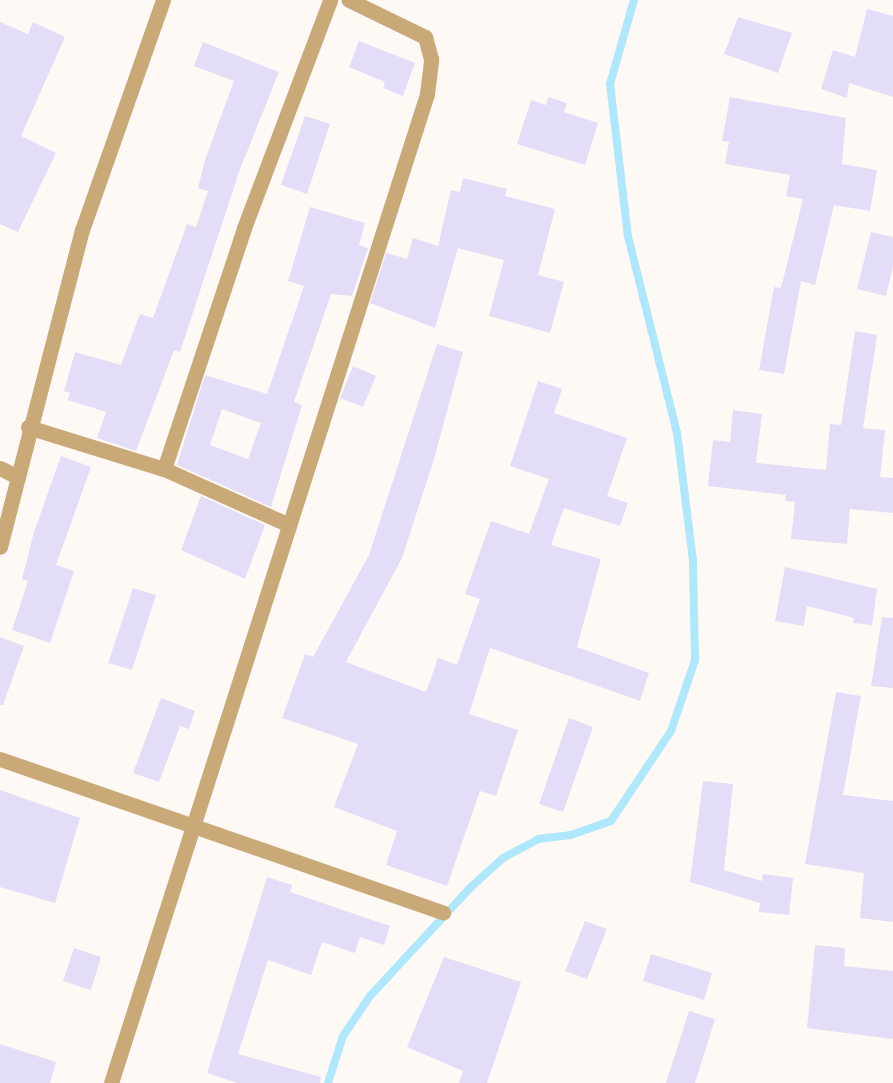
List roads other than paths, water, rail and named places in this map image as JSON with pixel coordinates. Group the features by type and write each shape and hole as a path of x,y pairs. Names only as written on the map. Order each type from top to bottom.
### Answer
{"street":[{"path":"0,547 18,477 28,427 82,230 163,0"},
{"path":"164,469 244,228 330,0"},
{"path":"110,1083 427,94 431,59 425,37 352,1"},
{"path":"28,427 164,469 289,525"},
{"path":"0,468 18,477"},
{"path":"0,759 443,912"}],"waterway":[{"path":"328,1083 343,1036 370,996 471,887 503,858 538,839 571,835 611,821 671,731 695,660 693,561 677,433 628,237 610,84 634,0"}]}
